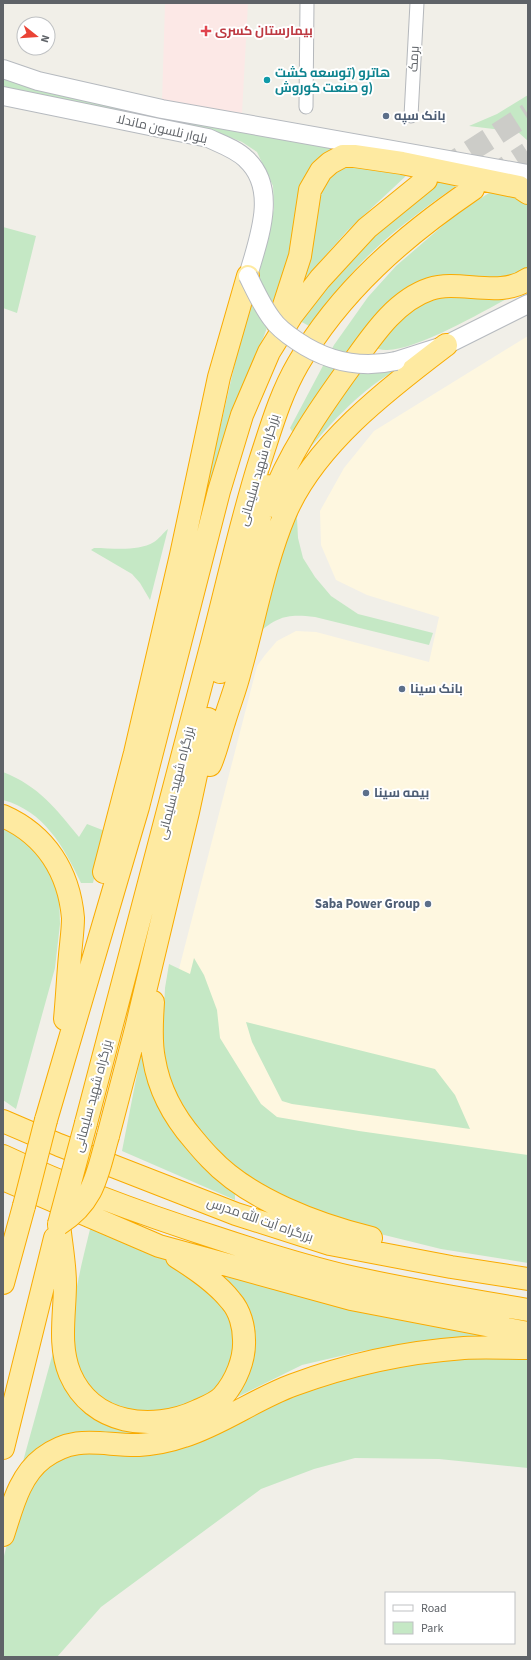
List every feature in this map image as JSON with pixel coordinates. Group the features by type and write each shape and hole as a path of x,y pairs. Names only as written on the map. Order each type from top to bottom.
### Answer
{"highway":[{"path":"3,1282 46,1120 138,807 219,491 242,415 268,352 300,256 310,190 321,171 330,163 343,156 354,156 402,163 519,187 528,193"},
{"path":"268,352 296,309 351,244 385,212 426,180"},
{"name":"بزرگراه شهید سلیمانی","path":"3,1448 59,1224 146,901 251,490 273,419 284,391 298,364 318,333 361,282 404,240 433,216 473,189"},
{"path":"158,1246 219,1287 232,1302 240,1315 243,1327 244,1348 240,1365 233,1382 222,1397 208,1406 178,1419 156,1423 140,1422 112,1416 99,1409 86,1400 70,1374 63,1343 62,1329 65,1284 59,1224 71,1216 86,1200 96,1176 108,1136 188,812 204,734 252,552 272,466 287,420 304,384 323,350 404,240"},
{"path":"46,1120 52,1067 135,753 181,555 219,377 248,276"},
{"path":"252,552 272,498 302,437 330,395 376,332 394,312 414,297 430,289 446,286 480,289 504,288 528,279"},
{"path":"188,812 211,763 240,672 270,555 286,513 295,496 305,478 330,445 353,421 418,366 446,345"},
{"path":"3,816 33,833 53,857 65,880 73,920 65,1019"},
{"path":"157,941 151,1032 154,1060 168,1103 181,1123 210,1159 232,1177 264,1198 296,1213 343,1231 407,1247 428,1255 451,1267"},
{"path":"3,1109 59,1145"},
{"name":"بزرگراه آیت الله مدرس","path":"3,1121 59,1145 236,1214 330,1244 451,1267 528,1279"},
{"path":"3,1156 46,1176 157,1219 270,1256 423,1292 528,1310"},
{"path":"3,1179 158,1246 351,1299 528,1333"},
{"path":"3,1535 15,1499 30,1470 44,1458 60,1449 77,1443 93,1442 139,1445 184,1436 216,1423 292,1385 395,1357 465,1348 528,1348"}],"main road":[{"name":"بلوار نلسون ماندلا","path":"3,69 38,81 162,109 528,174"},
{"name":"بلوار نلسون ماندلا","path":"3,96 208,138 227,146 247,159 262,180 265,204 248,276"},
{"path":"248,276 272,319 292,338 317,354 349,364 369,365 396,361 446,345 528,304"}],"street":[{"path":"306,106 307,3"},
{"name":"برمک","path":"412,116 416,3"}],"shaded area":[{"name":"بیمارستان کسری","path":"165,3 248,3 242,113 162,102"},
{"path":"528,336 528,1232 188,1088 176,1016 179,969 257,666 277,641 296,631 316,632 429,662 439,617 367,595 336,580 321,545 320,511 344,468 374,431"}],"green space":[{"path":"3,77 346,150 328,159 264,336 245,382 221,449 198,524 247,311 274,209 273,186 257,152 242,142 214,131 3,88"},
{"path":"528,95 528,141 518,132 469,126 497,114"},
{"path":"352,164 407,175 347,231 303,281 311,223 320,194 326,182 333,173"},
{"path":"437,180 462,182 404,224 371,253 339,288 311,327 298,320 374,232"},
{"path":"492,191 528,198 528,269 506,278 440,280 293,433 290,428 334,345 368,297 396,266 455,215"},
{"path":"3,227 36,236 17,313 3,308"},
{"path":"512,296 450,329 414,344 399,349 386,350 371,347 385,330 430,297"},
{"path":"394,371 367,390 343,411 300,460 352,374"},
{"path":"301,497 297,518 298,538 303,558 315,577 331,596 358,614 433,633 429,645 315,617 305,616 290,616 278,620 271,623 257,634 279,550"},
{"path":"168,529 150,600 140,583 132,574 91,550 94,548 125,549 140,547 154,542"},
{"path":"3,772 27,784 37,791 46,799 79,837 87,824 105,831 93,883 81,883 60,844 41,822 17,805 3,800"},
{"path":"3,824 12,828 47,863 59,893 60,924 55,968 16,1109 3,1100"},
{"path":"194,958 204,975 217,1010 220,1038 261,1104 277,1117 359,1131 528,1155 528,1263 441,1249 360,1229 254,1184 210,1149 175,1097 162,1048 165,988 169,964 190,974"},
{"path":"246,1022 435,1069 455,1095 470,1129 292,1104 282,1101 252,1042"},
{"path":"146,1028 152,1093 172,1131 188,1149 235,1190 235,1200 122,1151"},
{"path":"91,1225 141,1247 173,1264 202,1285 222,1307 232,1325 234,1335 233,1355 225,1375 212,1393 175,1412 129,1413 122,1411 98,1395 85,1380 77,1366 73,1351 72,1333 75,1296"},
{"path":"195,1263 500,1337 434,1341 362,1351 302,1365 195,1418 252,1347"},
{"path":"54,1349 66,1385 168,1431 22,1465"},
{"path":"528,1357 528,1468 439,1459 355,1458 314,1469 261,1489 101,1607 57,1657 3,1657 3,1560 16,1508 33,1479 57,1458 237,1418 358,1371 456,1358"}],"tunnel":[{"path":"442,169 528,114"},
{"path":"489,178 528,153"}],"place":[{"name":"بیمارستان کسری","path":"206,31"},
{"name":"هاترو (توسعه کشت و صنعت کوروش)","path":"267,80"},
{"name":"بانک سپه","path":"386,116"},
{"name":"بانک سینا","path":"402,689"},
{"name":"بیمه سینا","path":"366,793"},
{"name":"Saba Power Group","path":"428,904"}]}
